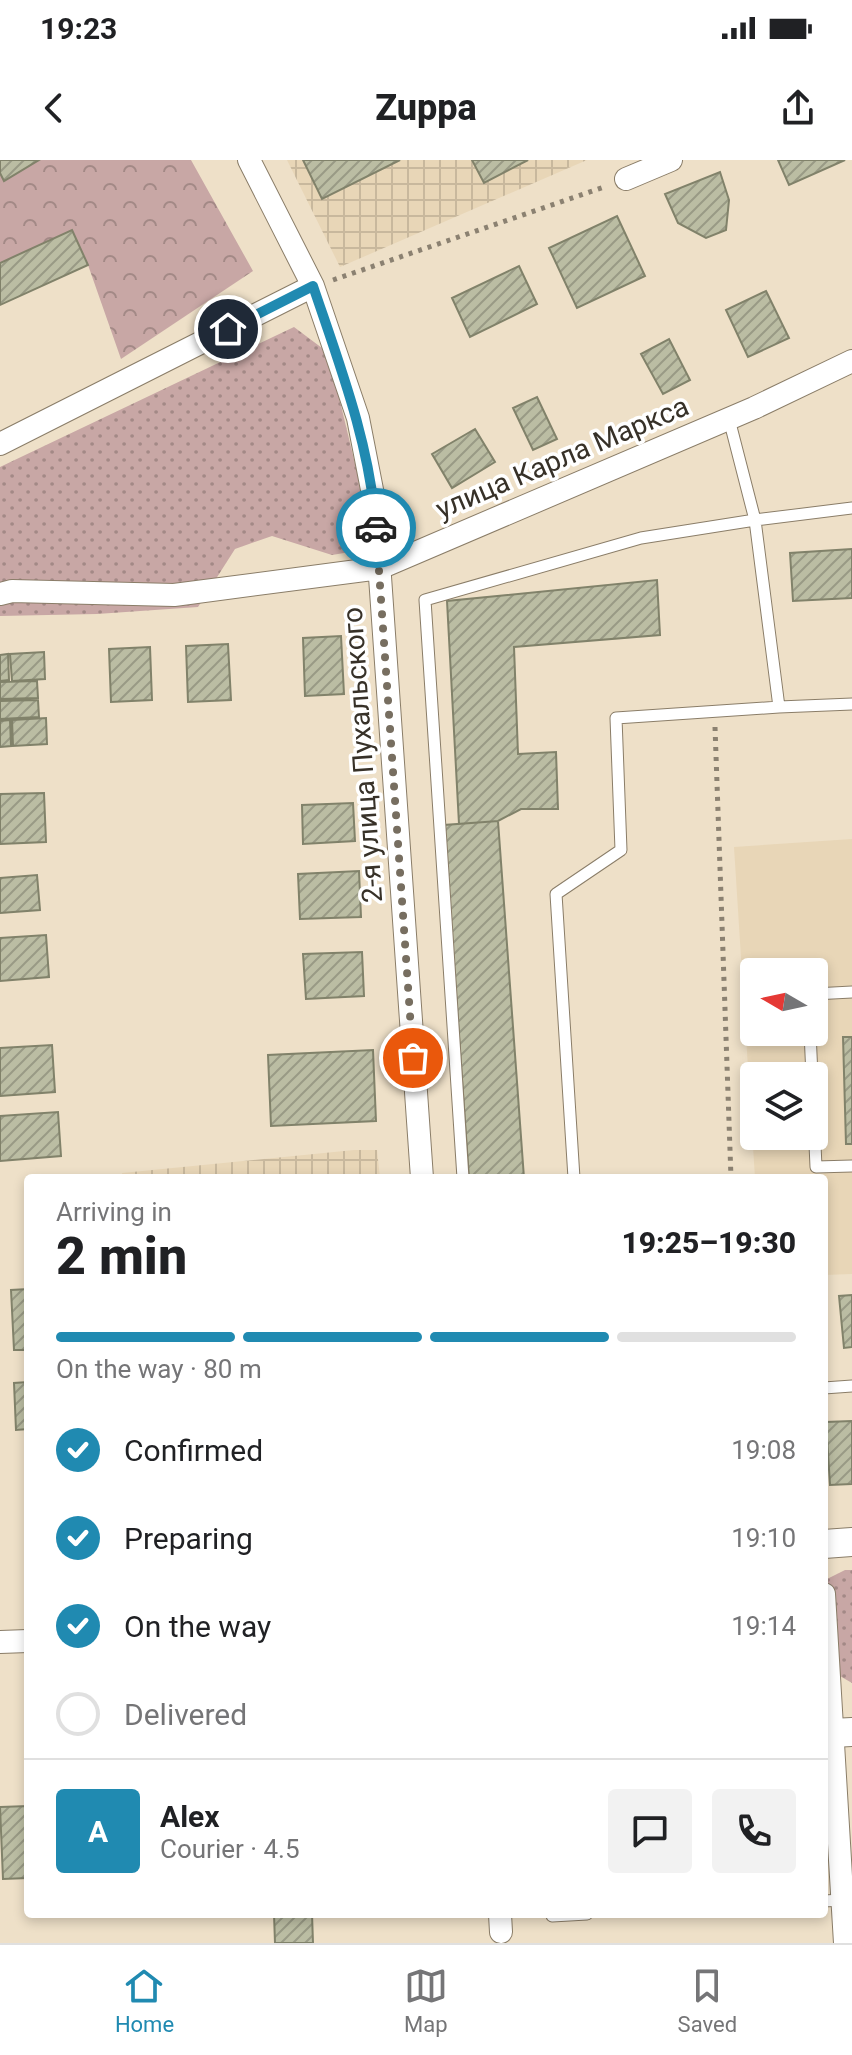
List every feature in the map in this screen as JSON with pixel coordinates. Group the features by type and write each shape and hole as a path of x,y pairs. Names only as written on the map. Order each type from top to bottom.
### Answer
{"street":[{"name":"2-я улица Пухальского","path":"249,160 313,286 358,418 375,505 422,1174"},
{"path":"626,179 671,160"},
{"path":"0,444 313,286"},
{"name":"улица Карла Маркса","path":"0,594 12,591 174,595 380,568 729,419 852,361"},
{"path":"828,1544 852,1542"},
{"path":"0,1642 24,1641"},
{"path":"828,1641 836,1735 833,1900 847,1942"}],"lane":[{"path":"729,419 755,520 779,707"},
{"path":"463,1174 425,600 641,538 852,508"},
{"path":"574,1174 556,894 621,850 616,718 852,704"},
{"path":"828,993 852,992"},
{"path":"815,1150 816,1167 852,1166"},
{"path":"828,1388 852,1386"}],"path":[{"path":"313,286 626,179"},
{"path":"714,711 731,1174"}],"shaded area":[{"path":"287,160 587,160 340,267"},
{"path":"852,839 852,1274 828,1275 828,1174 755,1174 753,1150 828,1150 828,1062 748,1062 747,1046 828,1046 828,958 741,958 734,847"},
{"path":"377,1150 380,1174 122,1174"}],"green space":[{"path":"0,160 191,160 253,271 121,359 88,265 72,230 0,263"},
{"path":"294,327 322,348 337,389 358,476 366,531 356,551 332,555 272,536 235,549 198,607 97,614 0,616 0,467"},
{"path":"852,1570 852,1683 828,1669 828,1578"}],"building":[{"path":"0,160 39,160 4,181 0,173"},
{"path":"303,160 400,160 322,199"},
{"path":"472,160 528,160 484,183"},
{"path":"778,160 845,160 789,185"},
{"path":"720,172 729,200 726,230 706,238 678,223 665,194"},
{"path":"617,216 645,276 577,308 549,248"},
{"path":"72,230 88,265 0,305 0,263"},
{"path":"519,266 537,304 470,337 452,298"},
{"path":"766,291 789,338 748,357 726,310"},
{"path":"669,339 690,380 663,394 641,354"},
{"path":"537,397 557,439 533,450 513,408"},
{"path":"475,429 495,462 452,488 432,454"},
{"path":"852,549 852,598 793,601 790,553"},
{"path":"657,580 660,635 514,647 518,754 556,752 558,809 521,809 498,821 459,824 447,601"},
{"path":"341,636 344,694 305,696 303,638"},
{"path":"228,644 231,700 188,702 186,646"},
{"path":"150,647 152,700 111,702 109,649"},
{"path":"44,652 45,679 12,681 10,654"},
{"path":"8,654 9,680 0,681 0,655"},
{"path":"37,681 38,698 0,699 0,682"},
{"path":"38,700 39,717 0,719 0,701"},
{"path":"46,718 47,744 13,746 12,720"},
{"path":"10,720 11,746 0,747 0,721"},
{"path":"44,793 46,842 0,844 0,794"},
{"path":"353,803 355,841 303,844 302,805"},
{"path":"498,821 524,1174 469,1174 444,825"},
{"path":"359,871 361,917 300,919 298,874"},
{"path":"37,875 40,910 0,913 0,878"},
{"path":"46,935 49,977 0,981 0,938"},
{"path":"362,952 364,996 306,999 303,954"},
{"path":"843,1037 852,1037 852,1144 846,1144"},
{"path":"52,1045 55,1092 0,1096 0,1048"},
{"path":"373,1050 376,1121 271,1126 268,1055"},
{"path":"58,1112 61,1156 0,1161 0,1116"},
{"path":"24,1289 24,1350 14,1350 11,1290"},
{"path":"852,1295 852,1347 844,1348 839,1296"},
{"path":"24,1382 24,1429 16,1430 14,1383"},
{"path":"852,1421 852,1484 830,1485 828,1422"},
{"path":"24,1806 24,1878 3,1879 0,1807"},
{"path":"274,1918 312,1918 313,1943 275,1943"}],"way so far":[{"path":"376,528 413,1058"}],"route":[{"path":"228,329 313,286 358,418 375,505 376,528"}]}
